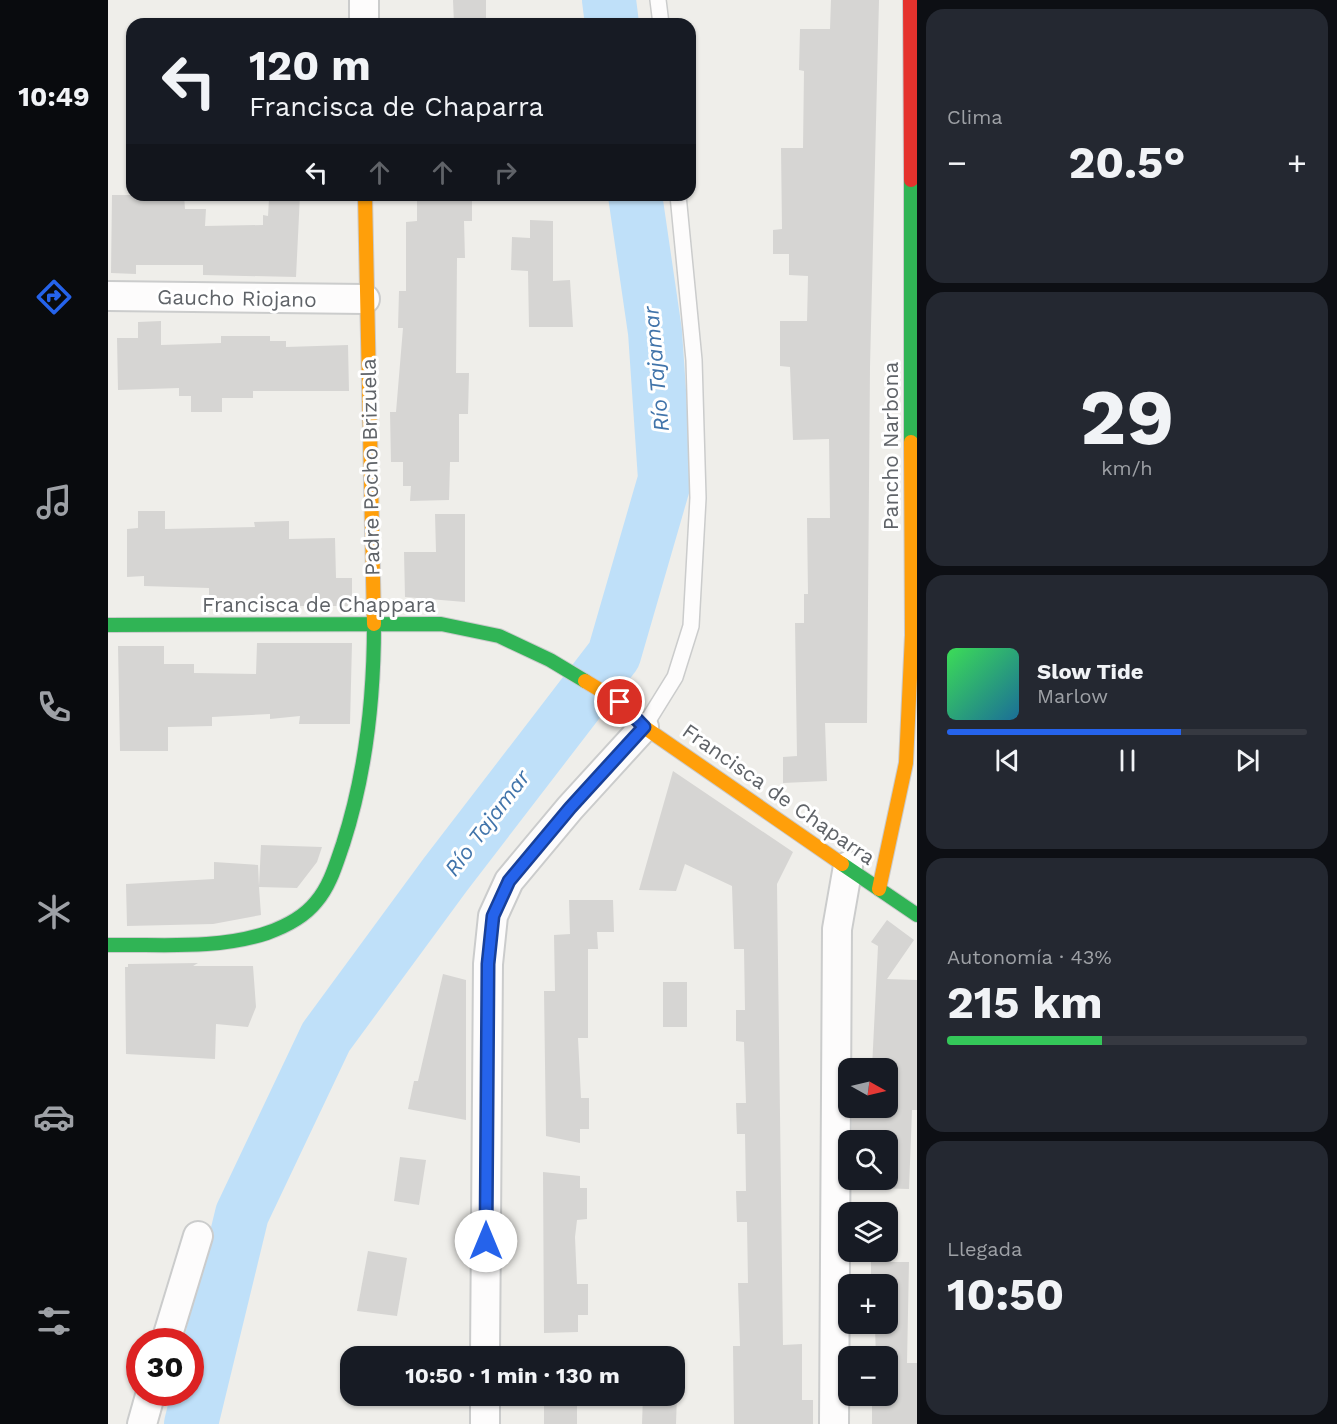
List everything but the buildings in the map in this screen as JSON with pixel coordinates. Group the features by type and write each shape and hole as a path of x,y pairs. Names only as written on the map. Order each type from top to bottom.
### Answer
{"street":[{"path":"364,0 364,18"},
{"name":"Pancho Narbona","path":"879,890 906,763 912,635 914,461 910,0"},
{"name":"Padre Pocho Brizuela","path":"108,945 239,941 282,929 313,907 331,877 351,827 364,769 371,707 374,622 365,299 365,201"},
{"name":"Gaucho Riojano","path":"108,296 365,299"},
{"name":"Francisca de Chappara","path":"108,625 374,622 441,624 499,636 550,660 620,702"},
{"name":"Francisca de Chaparra","path":"620,702 644,727 917,915"},
{"path":"485,1346 488,964 493,916 509,881 570,808 644,727"},
{"path":"834,1424 837,929 848,866"},
{"path":"170,1328 198,1236"},
{"path":"142,1424 147,1406"},
{"path":"485,1406 485,1424"}],"lane":[{"path":"658,0 660,18"},
{"path":"644,727 675,677 691,626 698,498 695,383 679,201"}],"waterway":[{"name":"Río Tajamar","path":"609,0 611,18"},
{"name":"Río Tajamar","path":"191,1424 242,1214 326,1037 445,875 614,655 665,479 655,332 636,201"}],"traffic: fast":[{"path":"911,180 911,442"},
{"path":"108,945 188,945 248,938 287,925 300,917 316,902 329,882 335,867 358,790 370,708 374,624"},
{"path":"108,625 441,624 499,636 550,660 585,681"},
{"path":"842,864 917,915"}],"traffic: slow":[{"path":"365,201 374,624"},
{"path":"879,889 906,763 912,635 911,442"},
{"path":"585,681 620,702 644,727 842,864"}],"traffic: jam":[{"path":"910,0 911,180"}],"route":[{"path":"486,1241 488,964 493,916 509,881 570,808 644,727 620,702"}]}
